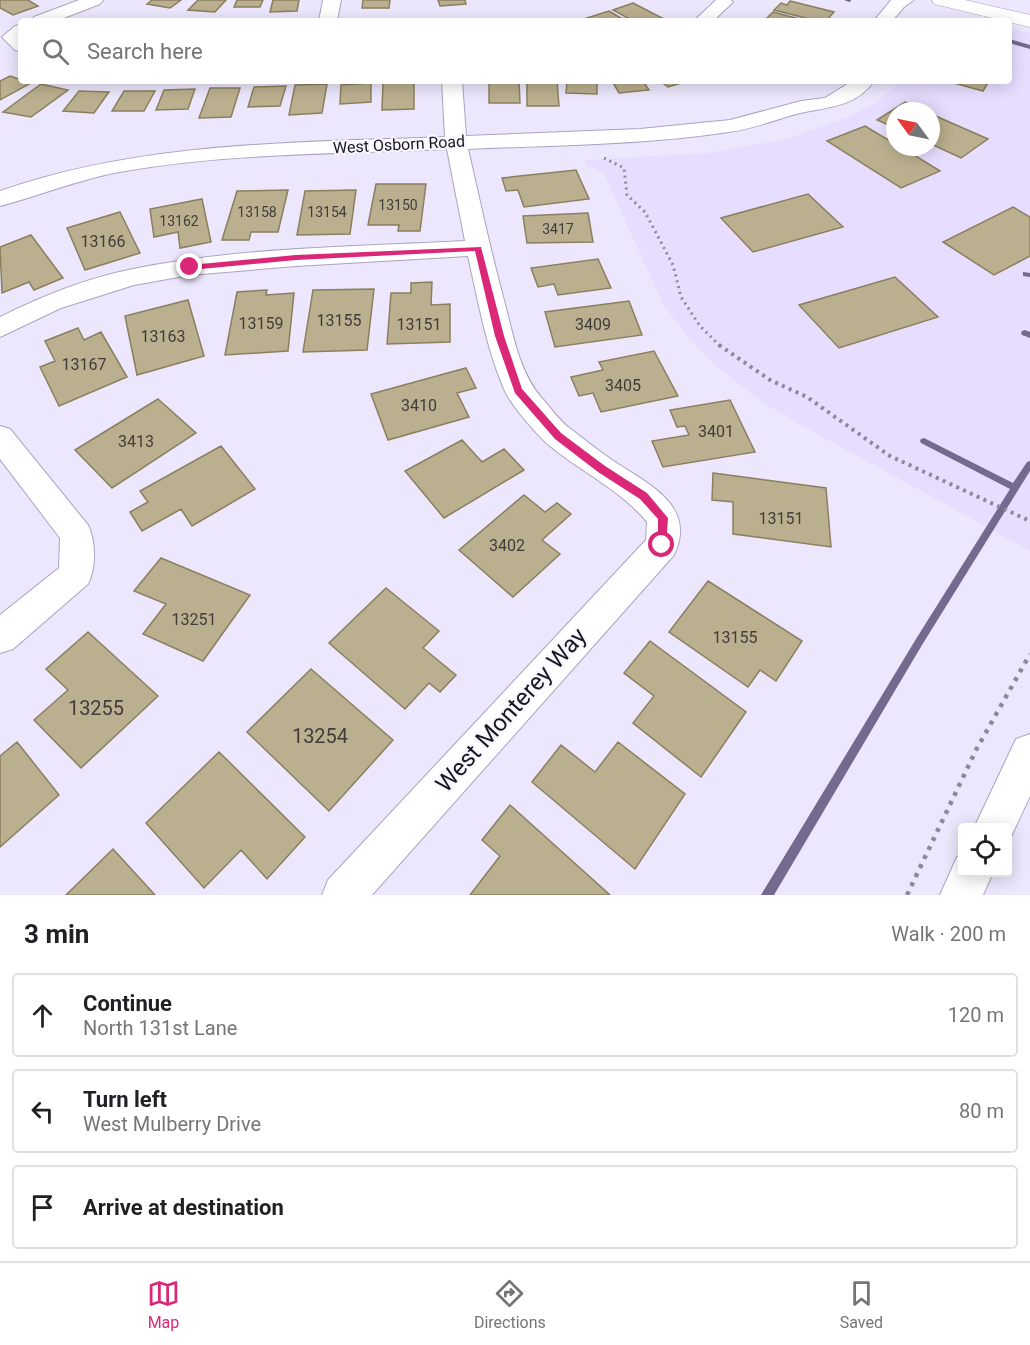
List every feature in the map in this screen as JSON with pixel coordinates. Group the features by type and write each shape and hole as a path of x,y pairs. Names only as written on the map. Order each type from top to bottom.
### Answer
{"main road":[{"path":"941,0 1030,21"},
{"path":"1010,0 1030,4"}],"street":[{"path":"48,18 94,0"},
{"path":"329,18 332,0"},
{"path":"886,18 898,3 905,0"},
{"path":"706,18 724,2"},
{"path":"0,328 52,302 131,277 178,269 296,258 478,248 456,142 452,84"},
{"name":"West Osborn Road","path":"0,199 77,175 152,160 213,153 693,131 731,126 801,107 830,103 843,97 860,84"},
{"path":"801,107 810,90 817,86"},
{"name":"West Monterey Way","path":"343,895 662,545 663,518 644,496 602,469 558,436 518,390 500,336 478,248"},
{"path":"0,437 76,535 76,574 0,637"},
{"path":"996,823 1030,753"},
{"path":"962,895 970,877"}],"path":[{"path":"596,153 624,168 627,195 645,212 673,265 681,297 700,326 726,351 770,380 807,397 891,456 1030,521"},
{"path":"907,895 976,750 1030,654"}],"shaded area":[{"path":"1012,29 1030,33 1030,551 765,404 717,367 686,335 663,304 603,172 586,165 585,160 708,153 787,139 853,115 876,102 897,84 1012,84"}],"building":[{"path":"0,0 28,0 38,6 13,15 0,8"},
{"path":"152,0 181,0 170,8 147,4"},
{"path":"198,0 226,0 215,12 188,10"},
{"path":"237,0 263,0 260,7 234,7"},
{"path":"273,0 299,0 297,11 270,12"},
{"path":"363,0 390,0 389,8 362,8"},
{"path":"438,0 465,0 466,4 440,6"},
{"path":"790,1 834,12 829,18 805,18 774,10 781,3 787,5"},
{"path":"633,3 662,18 628,18 613,10"},
{"path":"609,11 621,18 587,18"},
{"path":"773,12 796,18 767,18"},
{"path":"10,76 18,79 18,84 29,84 0,100 0,81"},
{"path":"41,84 68,90 31,117 3,112"},
{"path":"327,84 322,113 289,115 295,85"},
{"path":"371,84 371,102 340,104 341,85"},
{"path":"383,84 414,84 414,109 382,110"},
{"path":"489,84 519,84 520,103 489,103"},
{"path":"527,84 557,84 559,106 527,106"},
{"path":"567,84 597,84 597,94 566,93"},
{"path":"614,84 645,84 649,90 619,93"},
{"path":"958,84 987,84 983,91"},
{"path":"286,86 280,106 248,107 254,87"},
{"path":"210,88 240,88 231,117 199,118"},
{"path":"195,89 188,109 156,110 164,90"},
{"path":"79,91 109,92 94,113 63,111"},
{"path":"124,91 155,91 144,111 112,111"},
{"path":"886,114 886,124 877,120"},
{"path":"940,118 988,139 961,158 940,148"},
{"path":"865,126 886,139 886,156 916,156 940,171 901,188 827,141"},
{"path":"576,170 589,199 524,207 518,190 506,191 502,178"},
{"path":"376,184 426,184 420,231 398,231 399,225 368,225"},
{"path":"288,190 278,232 251,232 249,240 222,240 237,191"},
{"path":"356,190 350,234 297,235 305,191"},
{"path":"808,194 843,227 753,252 721,218"},
{"path":"202,199 211,242 180,248 178,232 154,237 150,209"},
{"path":"1013,207 1030,217 1030,256 994,275 943,242"},
{"path":"120,212 140,253 85,270 67,228"},
{"path":"588,213 593,242 527,243 523,216"},
{"path":"31,235 63,278 34,290 29,282 2,293 0,247"},
{"path":"598,259 611,288 558,295 554,284 538,287 531,268"},
{"path":"895,277 938,317 839,348 799,305"},
{"path":"432,282 431,305 450,304 450,342 387,344 391,293 411,293 411,283"},
{"path":"374,289 367,350 303,352 313,290"},
{"path":"267,290 266,295 294,293 288,351 225,355 237,292"},
{"path":"188,300 204,356 137,375 125,316"},
{"path":"629,301 642,335 555,347 545,312"},
{"path":"78,328 84,340 101,332 127,377 59,406 40,367 55,361 45,341"},
{"path":"654,351 678,396 601,412 593,393 579,396 571,377 603,370 599,362"},
{"path":"466,368 476,388 457,393 469,417 388,440 371,394"},
{"path":"158,399 196,433 112,488 75,450"},
{"path":"730,400 755,452 663,467 652,441 689,435 685,426 677,427 670,410"},
{"path":"462,440 482,462 504,449 524,470 444,518 405,471"},
{"path":"221,446 255,489 192,526 181,509 142,531 130,512 148,502 140,491"},
{"path":"713,473 826,488 831,547 733,534 733,502 712,500"},
{"path":"524,495 545,512 557,503 571,514 542,540 560,554 513,597 459,550"},
{"path":"161,558 250,595 203,661 143,634 166,604 134,591"},
{"path":"708,581 802,641 776,681 760,670 748,687 669,632"},
{"path":"386,588 439,631 423,648 456,675 440,692 429,683 405,709 329,643"},
{"path":"88,632 158,696 81,768 34,720 68,690 46,669"},
{"path":"650,641 746,712 701,777 633,723 654,696 624,673"},
{"path":"311,669 393,740 329,811 247,732"},
{"path":"17,742 59,795 0,847 0,756"},
{"path":"618,742 685,794 635,869 532,782 561,745 595,772"},
{"path":"219,752 305,837 267,879 241,850 204,888 146,823"},
{"path":"510,805 610,895 470,895 500,856 482,840"},
{"path":"113,849 155,895 66,895"}],"waterway":[{"path":"1012,42 1030,47"},
{"path":"1025,274 1030,275"},
{"path":"1025,333 1030,335"},
{"path":"924,441 1015,488"},
{"path":"767,895 919,642 1030,464"}],"route":[{"path":"190,267 296,258 478,248 500,336 518,390 558,436 602,469 644,496 663,518 662,545"}]}
